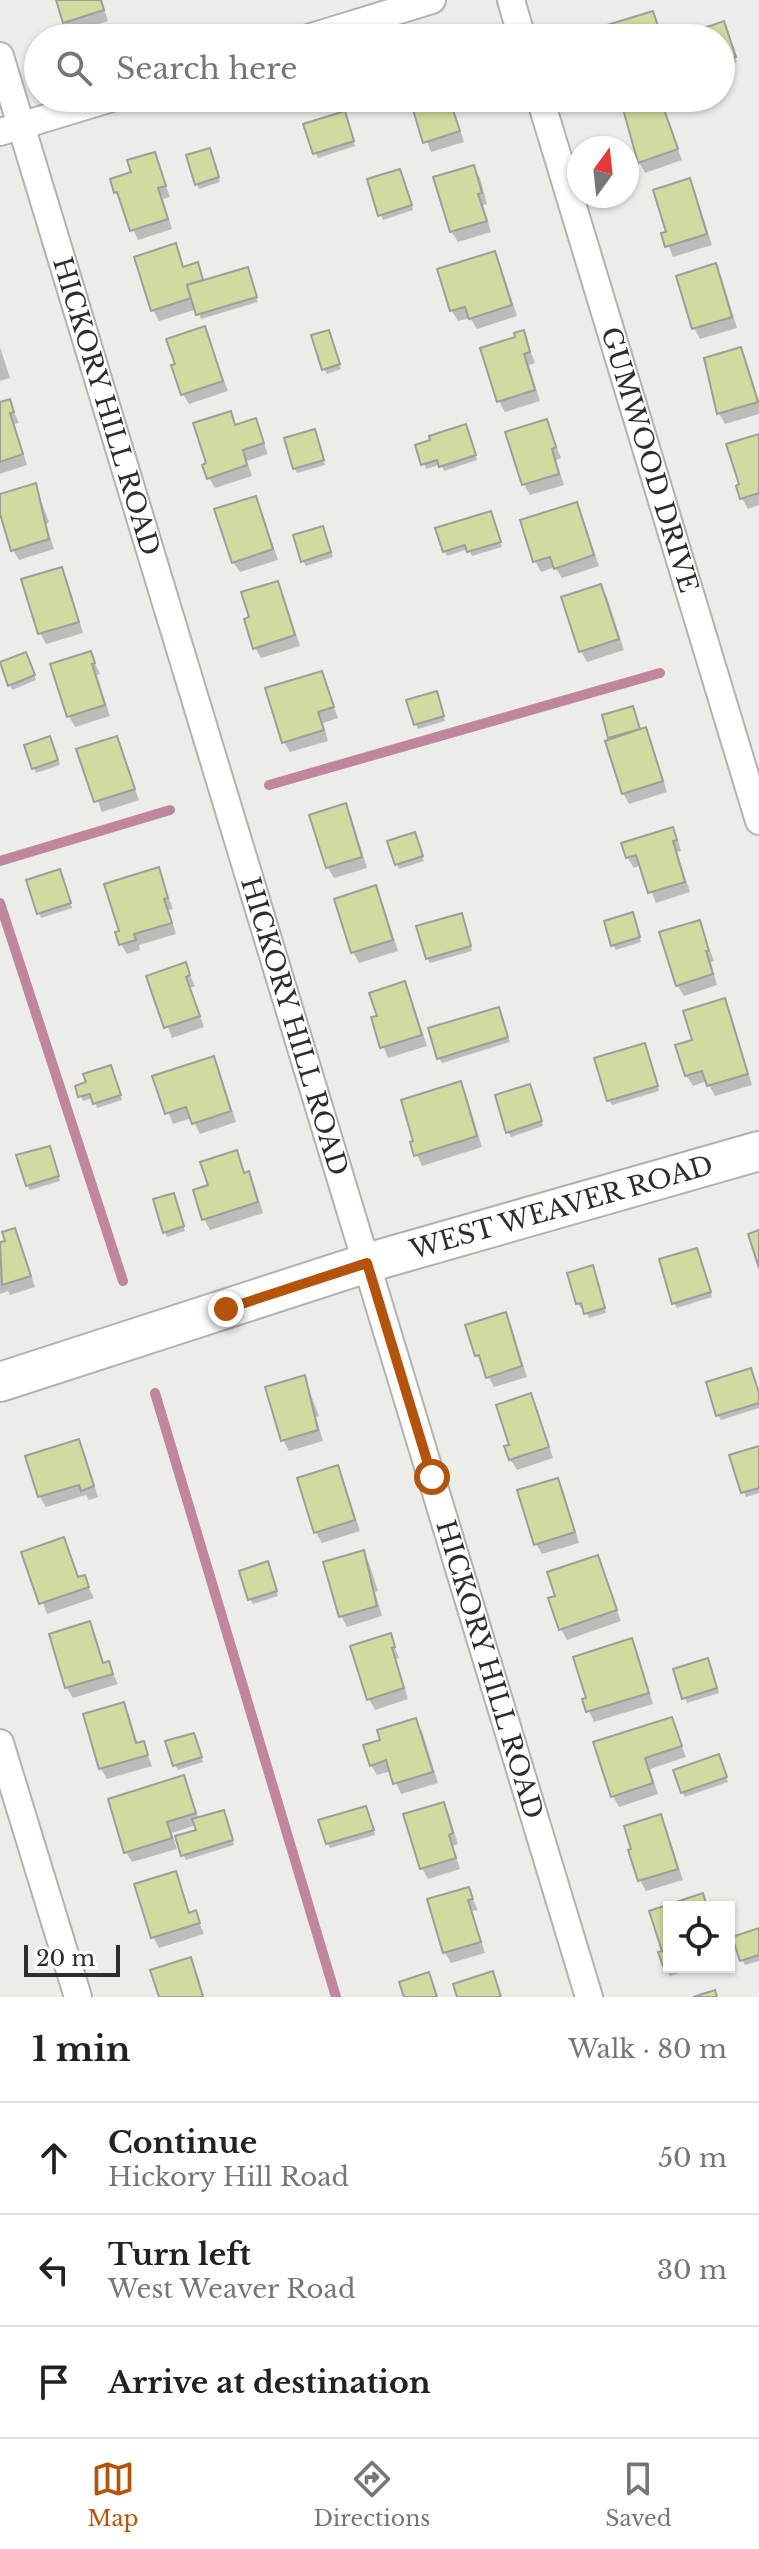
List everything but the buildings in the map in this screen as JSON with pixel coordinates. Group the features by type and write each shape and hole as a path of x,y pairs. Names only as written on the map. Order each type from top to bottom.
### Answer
{"street":[{"path":"354,24 432,0"},
{"path":"511,0 518,24"},
{"name":"HICKORY HILL ROAD","path":"0,56 11,129 367,1263 589,1997"},
{"path":"11,129 66,112"},
{"name":"GUMWOOD DRIVE","path":"544,112 759,821"},
{"name":"WEST WEAVER ROAD","path":"0,1382 367,1263 759,1151"},
{"path":"0,1743 78,1997"}],"waterway":[{"path":"269,785 660,673"},
{"path":"0,861 170,810"},
{"path":"0,903 123,1281"},
{"path":"155,1393 336,1997"}],"route":[{"path":"226,1309 367,1263 432,1477"}]}
